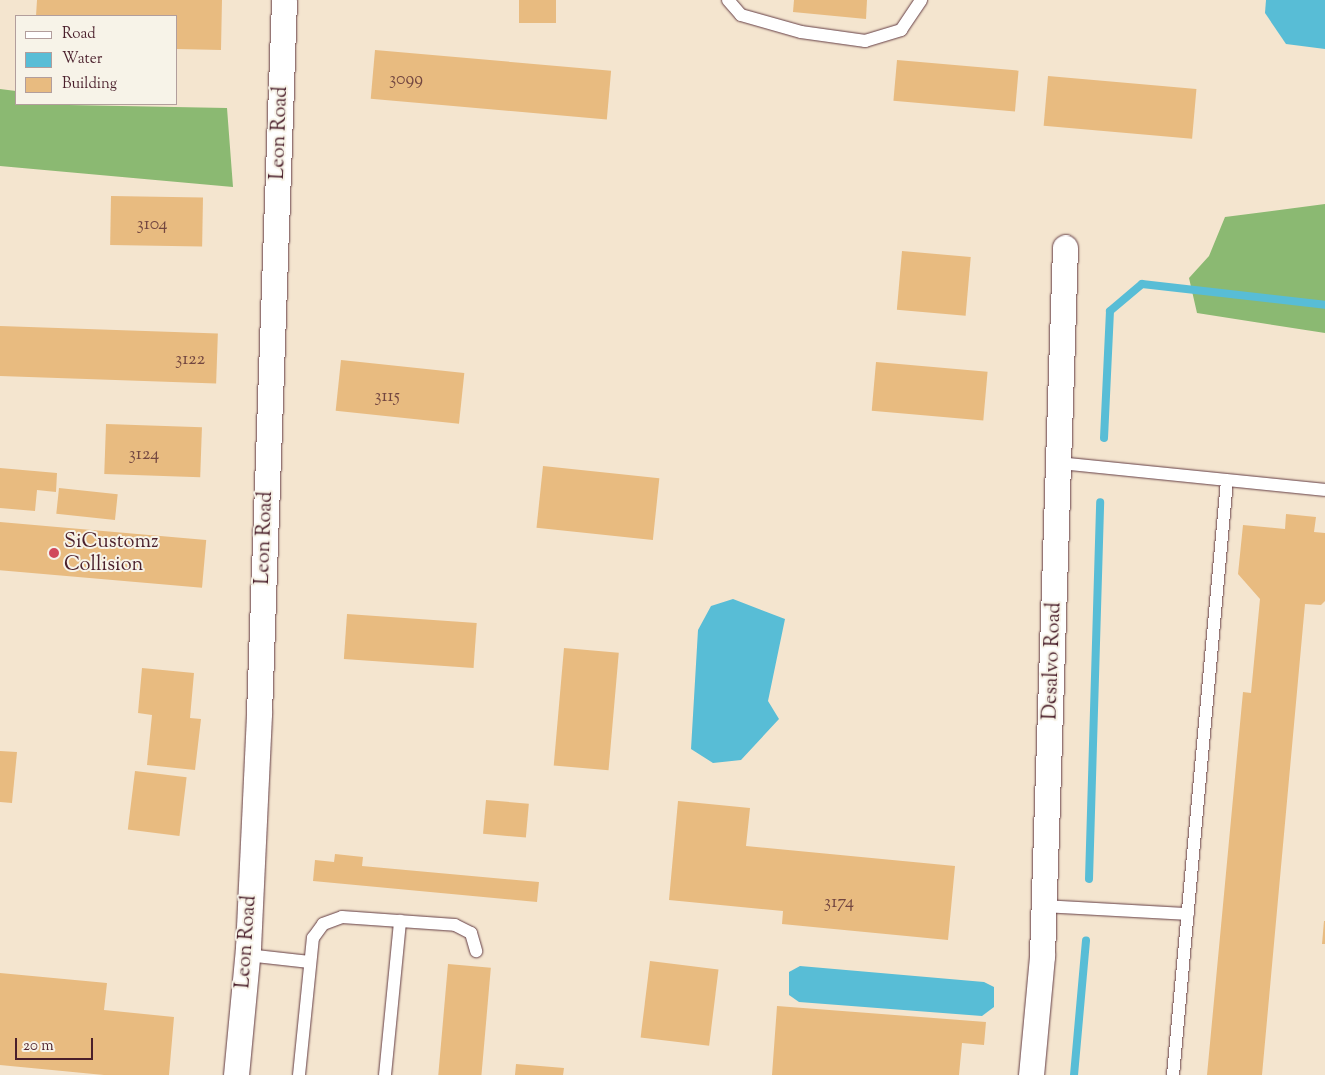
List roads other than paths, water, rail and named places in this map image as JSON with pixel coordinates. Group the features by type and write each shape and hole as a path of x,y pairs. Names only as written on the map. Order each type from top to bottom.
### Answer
{"street":[{"name":"Leon Road","path":"236,1075 247,956 284,0"},
{"name":"Desalvo Road","path":"1031,1075 1044,906 1065,247"}],"lane":[{"path":"728,0 741,15 801,32 865,41 900,30 921,0"},
{"path":"1058,463 1325,490"},
{"path":"1173,1075 1227,480"},
{"path":"1044,906 1188,914"},
{"path":"299,1075 313,938 323,924 342,917 455,925 471,933 476,951"},
{"path":"386,1075 400,921"},
{"path":"247,956 310,962"}],"water":[{"path":"1266,0 1325,0 1325,49 1286,44 1265,13"},
{"path":"733,599 785,619 768,701 779,719 741,760 713,763 691,749 698,630 711,606"},
{"path":"800,966 984,982 994,987 994,1007 982,1016 799,1002 789,995 789,972"}],"waterway":[{"path":"1104,438 1110,311 1142,284 1325,305"},
{"path":"1089,879 1100,502"},
{"path":"1074,1075 1086,941"}],"place":[{"name":"SiCustomz Collision","path":"54,553"}]}
